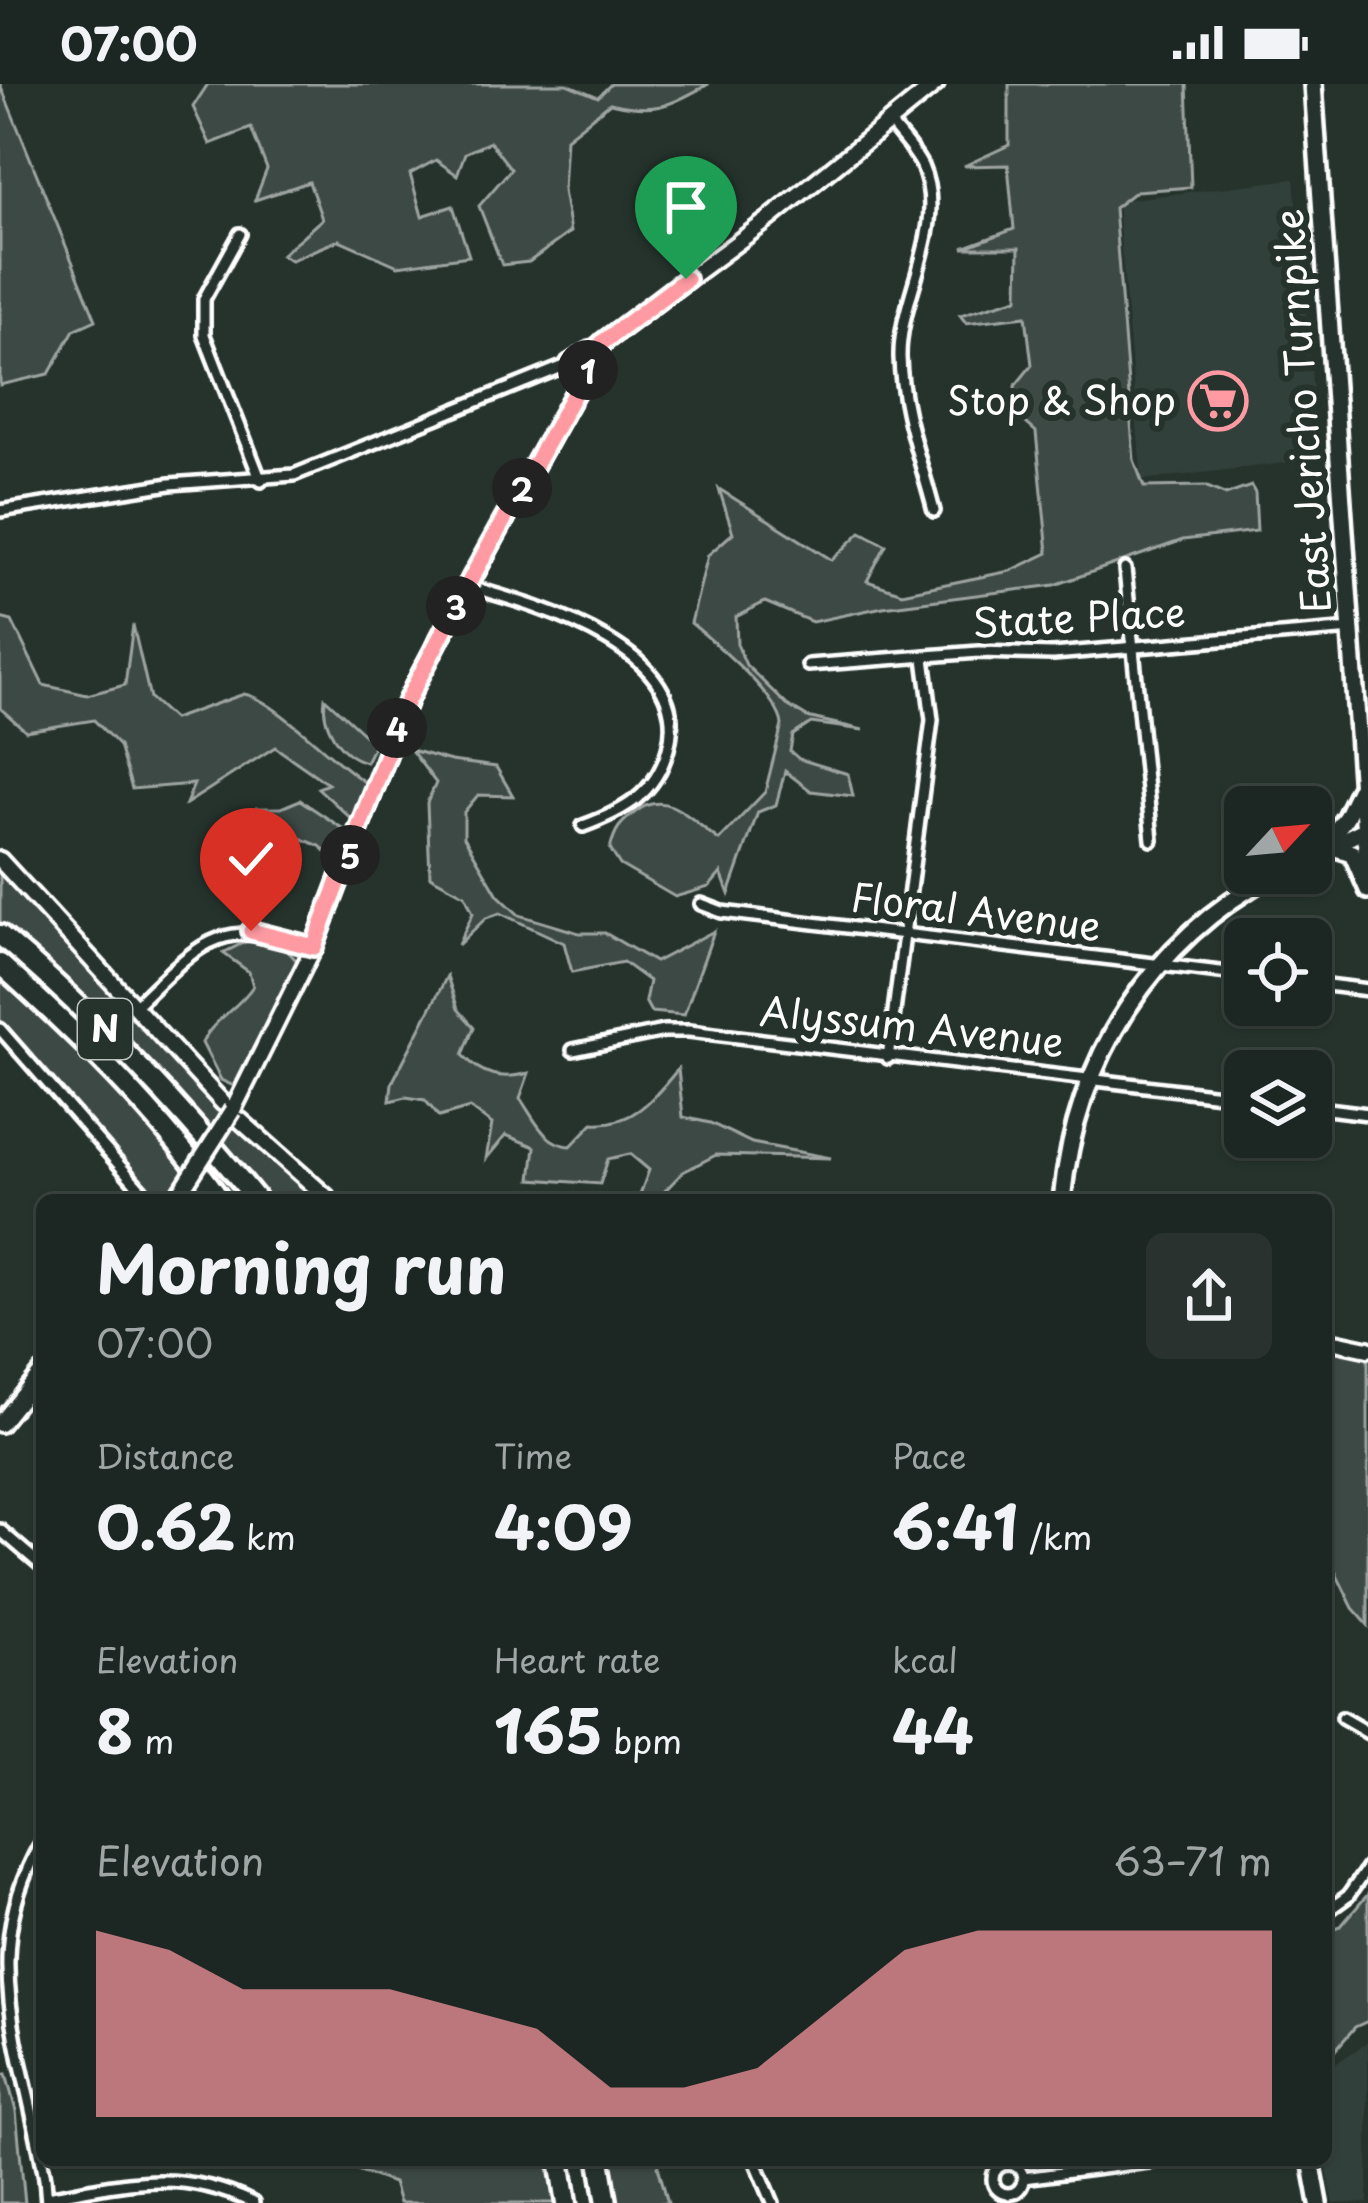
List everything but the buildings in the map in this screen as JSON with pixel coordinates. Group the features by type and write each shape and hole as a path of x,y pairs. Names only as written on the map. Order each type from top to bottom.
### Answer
{"highway":[{"name":"N","path":"0,935 150,1074 252,1194"},
{"name":"N","path":"0,964 123,1086 215,1194"},
{"path":"561,2166 567,2203"},
{"path":"601,2166 607,2203"}],"main road":[{"name":"East Jericho Turnpike","path":"1313,84 1368,878"},
{"path":"1332,834 1346,817 1362,782"},
{"path":"1332,845 1366,829"},
{"path":"1332,849 1352,853 1368,890"},
{"path":"1063,1194 1071,1139 1089,1078 1117,1024 1160,964 1208,914 1241,894"},
{"path":"1312,2166 1318,2203"}],"street":[{"path":"0,511 170,484 261,481 318,468 569,363 769,219 936,84"},
{"path":"889,122 922,166 930,193 930,213 900,350 901,384 934,511"},
{"path":"240,233 205,299 204,335 261,481"},
{"path":"180,1194 250,1079 314,947 407,701 603,342"},
{"path":"569,363 588,369"},
{"path":"1125,569 1152,839"},
{"path":"467,586 513,599 618,645 651,673 663,692 671,731 655,781 617,813 583,826"},
{"name":"State Place","path":"808,665 979,652 1053,654 1352,629"},
{"path":"888,1058 932,720 924,658"},
{"path":"0,860 224,1103"},
{"name":"Floral Avenue","path":"701,904 722,912 1224,972"},
{"path":"134,1006 188,956 233,933 269,934 314,947"},
{"path":"1332,986 1368,990"},
{"name":"Alyssum Avenue","path":"573,1050 689,1030 888,1058 1224,1095"},
{"path":"1,1031 145,1194"},
{"path":"1332,1110 1368,1114"},
{"path":"240,1120 323,1194"},
{"path":"1332,1341 1368,1349"},
{"path":"0,1424 36,1379"},
{"path":"0,1530 36,1561"},
{"path":"1342,1718 1368,1733"},
{"path":"36,1852 10,1901 0,1946 36,2145"},
{"path":"1332,1908 1348,1896 1368,1867"},
{"path":"40,2166 47,2200 168,2178 200,2183 253,2203"},
{"path":"757,2166 773,2203"},
{"path":"1023,2178 1117,2166"}],"shaded area":[{"path":"0,84 96,320 74,330 49,374 0,385"},
{"path":"208,84 567,84 598,97 611,84 709,84 661,106 610,103 566,138 563,191 570,232 529,262 502,265 479,206 511,169 490,142 465,153 457,175 436,160 410,174 422,216 453,206 469,256 398,266 339,240 291,260 281,255 322,219 309,182 255,200 267,169 251,128 210,144 193,107"},
{"path":"1009,84 1187,84 1191,187 1136,191 1114,208 1134,460 1144,487 1205,486 1226,495 1251,486 1257,531 1183,540 1055,585 883,607 812,622 765,602 736,617 737,644 746,665 787,705 807,717 863,730 811,723 793,735 790,751 799,759 848,774 853,796 811,791 785,771 776,805 758,812 729,894 721,873 709,887 675,897 620,865 610,849 616,831 637,811 659,803 680,810 719,840 765,792 782,725 758,685 691,623 708,555 733,533 719,489 832,560 861,532 886,545 867,581 902,593 1010,571 1048,553 1036,432 1018,416 1015,386 1032,365 1026,316 966,323 960,315 1018,298 1019,248 963,248 1014,229 1008,165 964,166 1009,145"},
{"path":"1294,179 1319,459 1142,480 1117,201"},
{"path":"0,618 12,621 43,685 87,695 125,685 133,625 150,698 173,719 244,694 257,699 368,784 355,822 318,788 328,784 275,747 186,804 194,784 132,789 119,746 94,720 26,731 0,708"},
{"path":"325,698 375,744 366,762 334,738"},
{"path":"411,750 496,767 513,796 478,795 464,812 464,837 498,895 519,915 579,933 605,933 655,962 714,931 684,1015 651,1012 645,1001 649,981 623,962 572,972 564,943 500,913 486,918 458,945 473,913 465,895 430,876 427,803 436,783"},
{"path":"300,800 351,834 338,863 320,846 263,823 257,808 281,808"},
{"path":"0,873 223,1111 208,1134 87,1000 0,922"},
{"path":"245,942 284,947 297,961 234,1086 221,1080 202,1043 253,986 249,972 223,953"},
{"path":"0,973 96,1064 187,1168 170,1194 152,1194 0,1026"},
{"path":"447,976 458,1009 474,1027 463,1055 493,1074 529,1073 520,1098 554,1141 571,1146 593,1123 631,1115 678,1069 683,1117 710,1123 752,1143 831,1158 716,1155 683,1172 662,1194 640,1194 649,1170 630,1154 608,1159 600,1184 531,1179 535,1147 506,1135 486,1159 492,1124 470,1108 439,1117 425,1100 390,1101 392,1083"},
{"path":"235,1123 315,1194 257,1194 221,1147"},
{"path":"1332,1350 1368,1357 1368,1625 1353,1608 1332,1565"},
{"path":"1368,1894 1368,2021 1355,2027 1332,2054 1332,1929 1341,1926"},
{"path":"1368,2042 1368,2203 1334,2203 1326,2166 1332,2166 1332,2066"},
{"path":"6,2074 16,2111 25,2203 0,2203 0,2075"},
{"path":"346,2166 553,2166 558,2203 399,2203 393,2183"},
{"path":"607,2166 658,2166 668,2203 612,2203"}],"place":[{"name":"Stop & Shop","path":"1218,401"}],"route":[{"path":"251,931 314,947 407,701 467,586 603,342 686,279"}]}
